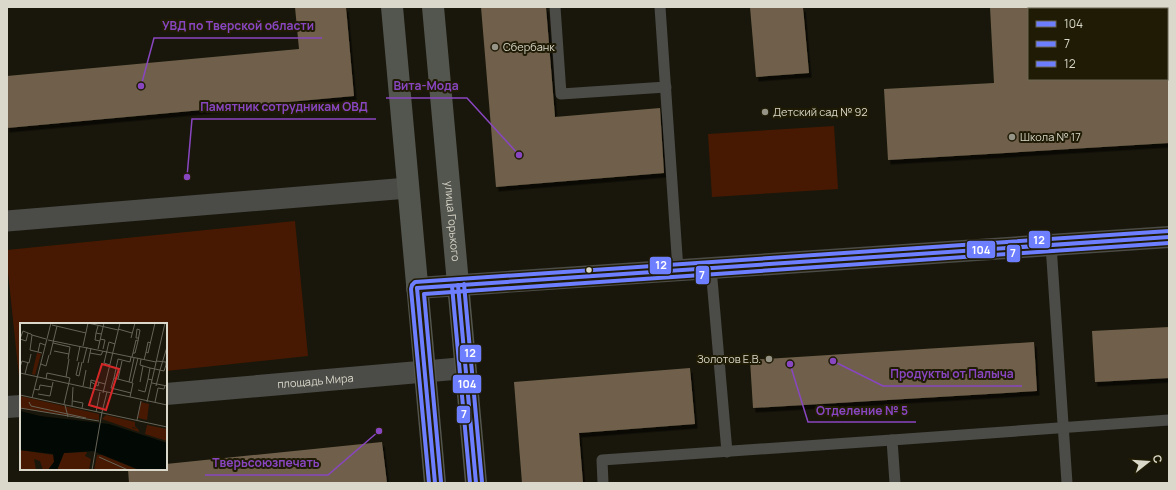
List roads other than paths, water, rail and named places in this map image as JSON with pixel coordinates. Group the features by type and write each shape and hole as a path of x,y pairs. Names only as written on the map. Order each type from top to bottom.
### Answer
{"main road":[{"path":"392,7 435,483"},
{"name":"улица Горького","path":"433,7 476,483"}],"street":[{"path":"7,222 408,188"},
{"path":"417,288 1169,238"},
{"name":"площадь Мира","path":"167,394 465,368"},
{"path":"7,407 20,406"}],"lane":[{"path":"555,7 561,94 666,87"},
{"path":"660,7 678,270"},
{"path":"1051,245 1068,483"},
{"path":"711,268 727,452"},
{"path":"603,483 602,460 1169,420"},
{"path":"892,440 895,483"}],"place":[{"name":"Сбербанк","path":"495,47"},
{"name":"УВД по Тверской области","path":"141,86"},
{"name":"Детский сад № 92","path":"765,112"},
{"name":"Школа № 17","path":"1012,137"},
{"name":"Вита-Мода","path":"519,155"},
{"name":"Памятник сотрудникам ОВД","path":"187,177"},
{"name":"Золотов Е.В.","path":"769,359"},
{"name":"Продукты от Палыча","path":"833,361"},
{"name":"Отделение № 5","path":"790,364"},
{"name":"Тверьсоюзпечать","path":"379,431"}]}
